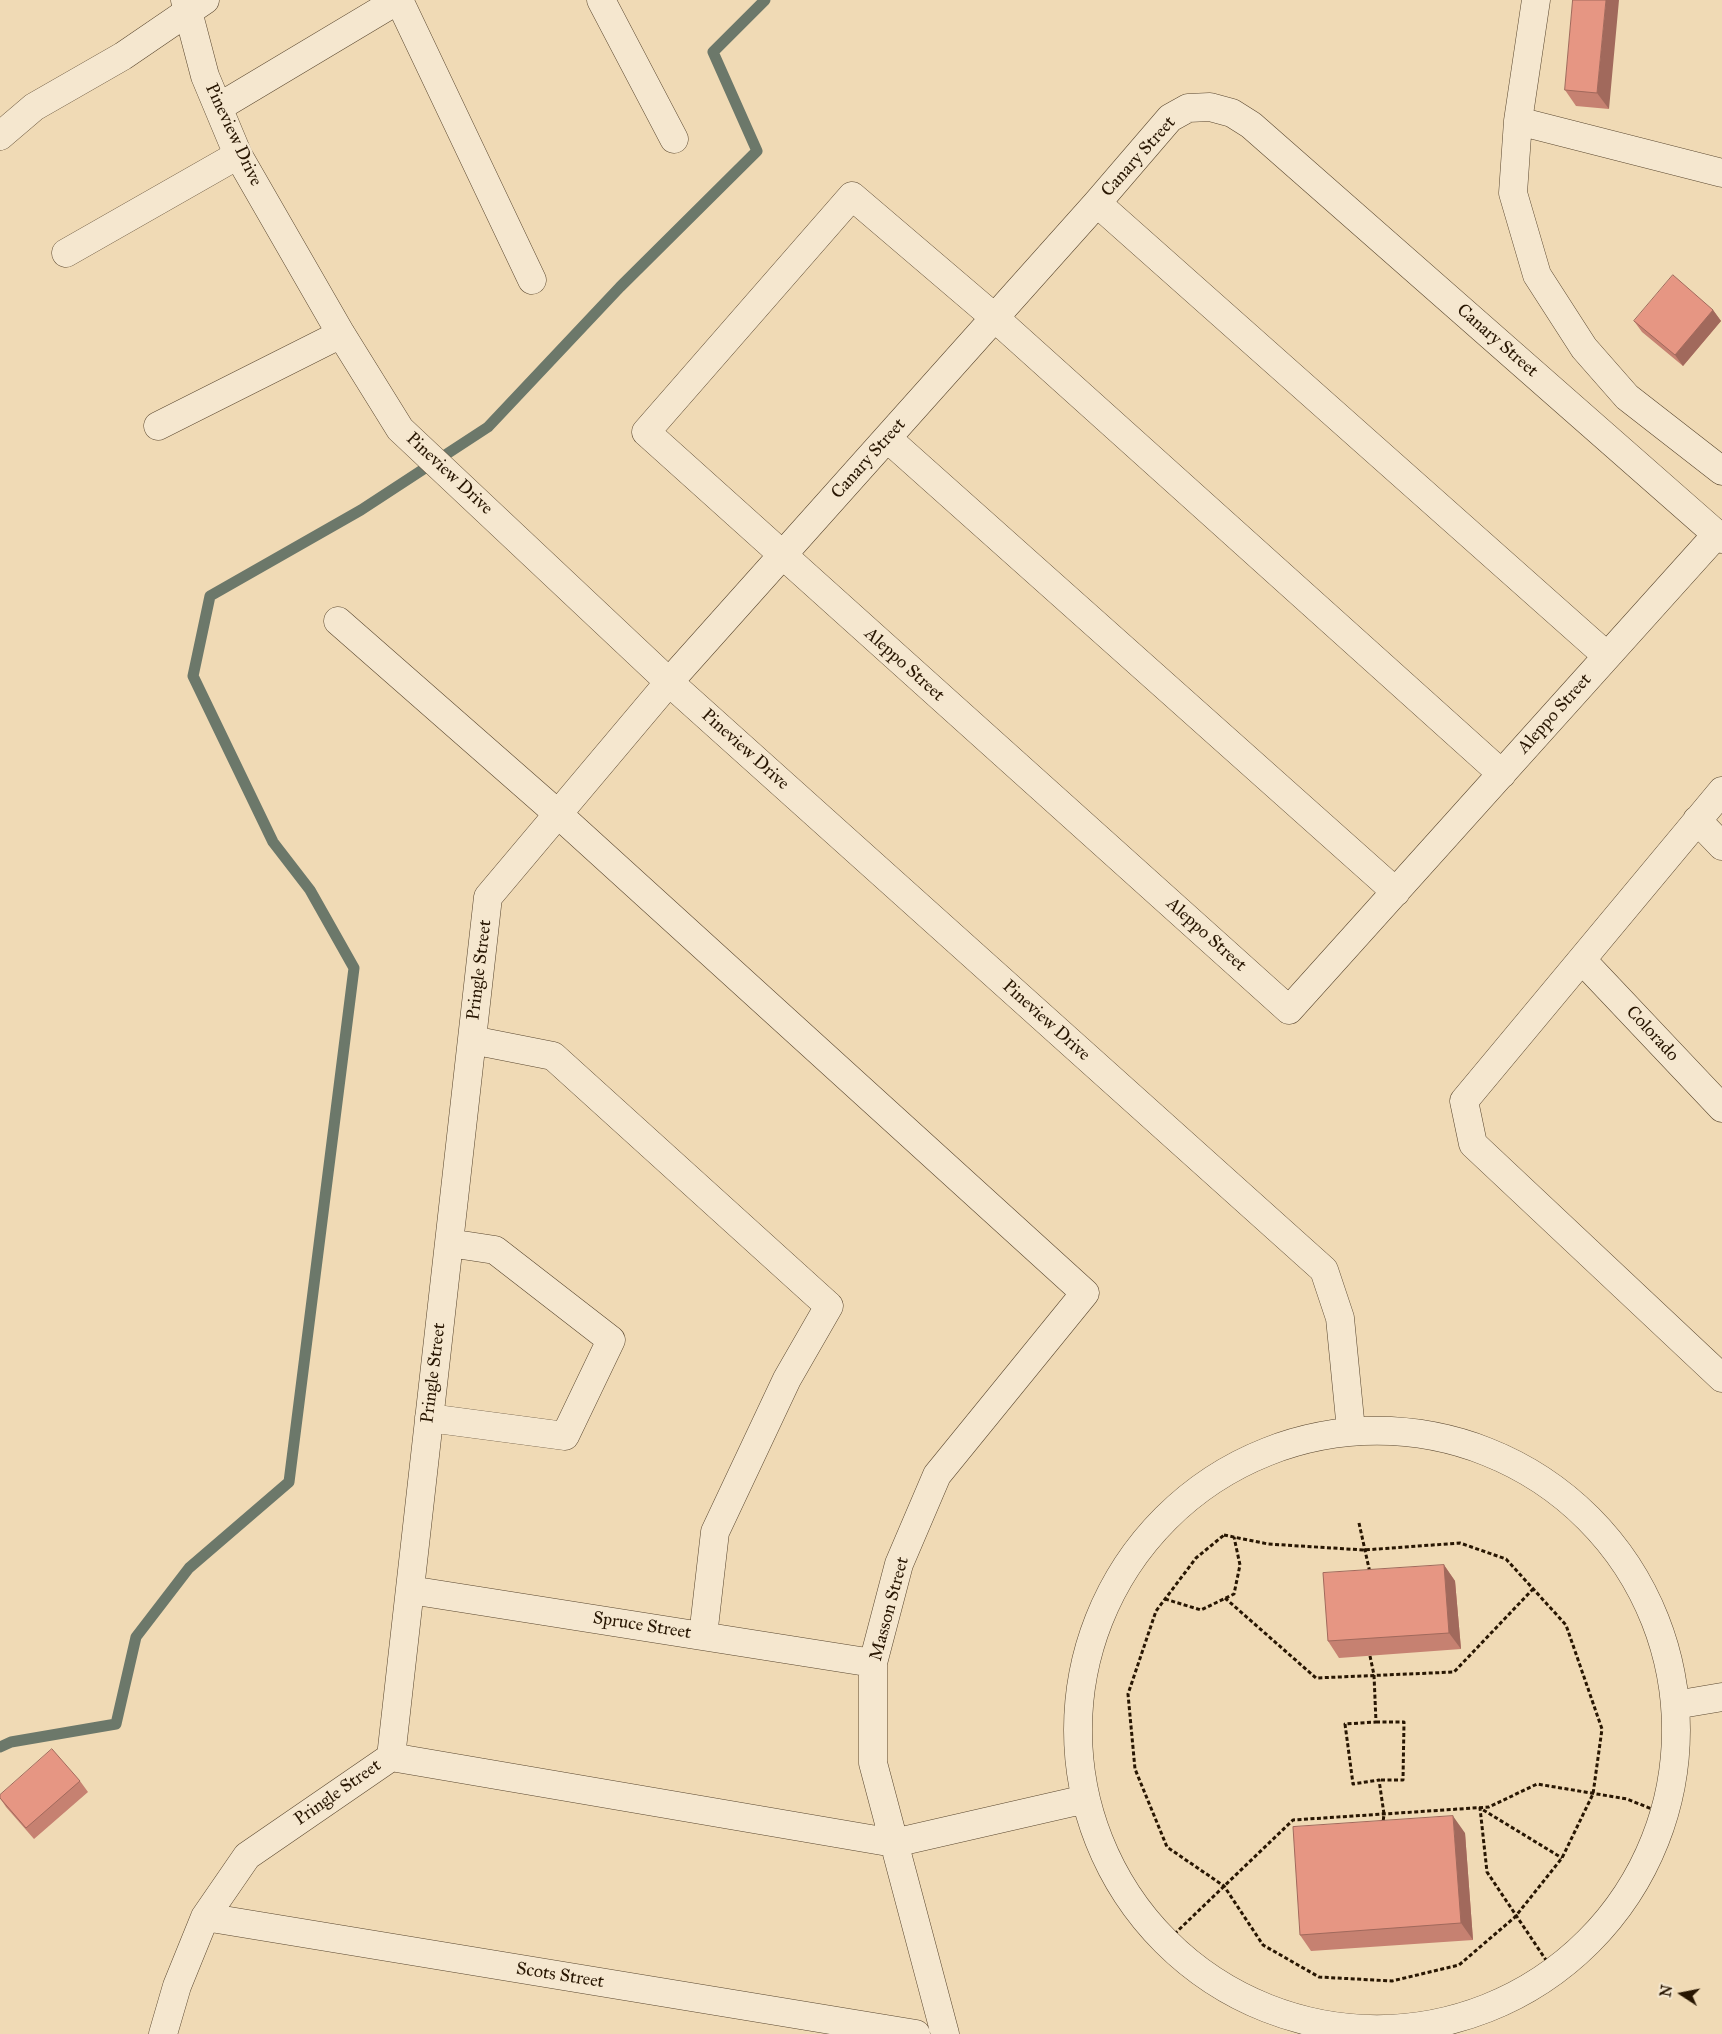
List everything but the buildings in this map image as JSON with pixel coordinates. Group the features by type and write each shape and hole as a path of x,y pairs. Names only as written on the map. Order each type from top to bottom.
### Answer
{"street":[{"path":"219,107 399,0 532,280"},
{"path":"601,0 674,139"},
{"path":"1536,0 1518,121 1513,193 1537,275 1584,348 1628,397 1722,471"},
{"path":"0,136 34,107 123,56 193,4"},
{"name":"Pineview Drive","path":"193,4 205,76 238,155 340,334 400,429 669,682 1324,1270 1340,1318 1351,1430"},
{"name":"Canary Street","path":"669,682 1097,203 1170,118 1188,108 1210,107 1232,113 1251,125 1720,536"},
{"path":"1518,121 1722,173"},
{"path":"66,253 238,155"},
{"name":"Aleppo Street","path":"994,318 852,196 646,432 1289,1010 1607,656 1720,536"},
{"path":"1097,203 1607,656"},
{"path":"994,318 1502,774"},
{"path":"158,426 340,334"},
{"path":"887,438 1396,892"},
{"path":"338,621 558,814"},
{"name":"Pringle Street","path":"163,2034 177,1986 205,1917 247,1856 391,1757 488,897 669,682"},
{"path":"1722,791 1464,1101 1473,1144 1722,1378"},
{"name":"Masson Street","path":"558,814 1085,1292 937,1475 899,1564 873,1663 873,1763 945,2034"},
{"path":"1697,820 1722,846"},
{"name":"Colorado","path":"1582,960 1722,1108"},
{"path":"472,1040 553,1056 829,1306 787,1379 715,1532 703,1636"},
{"path":"429,1418 565,1436 611,1340 495,1250 449,1243"},
{"path":"1351,1430 1406,1430 1460,1440 1526,1468 1584,1512 1629,1568 1660,1633 1675,1704 1675,1760 1664,1814 1639,1874 1602,1928 1554,1972 1475,2024 1391,2030 1308,2022 1231,1993 1165,1942 1130,1900 1104,1851 1086,1799 1078,1721 1091,1644 1122,1573 1170,1513 1232,1467 1290,1442 1351,1430"},
{"name":"Spruce Street","path":"410,1590 873,1663"},
{"path":"1675,1704 1722,1697"},
{"path":"391,1757 894,1843 1086,1799"},
{"name":"Scots Street","path":"205,1917 916,2034"}],"path":[{"path":"1359,1523 1371,1578"},
{"path":"1224,1535 1234,1537 1268,1544 1364,1550 1460,1543 1506,1559 1566,1625 1602,1729 1593,1794 1562,1858 1515,1918 1459,1966 1392,1981 1319,1977 1263,1945 1224,1886 1167,1847 1136,1768 1128,1694 1156,1611 1196,1558 1224,1535"},
{"path":"1165,1599 1201,1610 1234,1594 1240,1565 1234,1537"},
{"path":"1225,1598 1316,1678 1454,1672 1533,1589"},
{"path":"1370,1656 1374,1675 1376,1722"},
{"path":"1404,1722 1403,1780 1379,1780 1353,1784 1345,1724 1404,1722"},
{"path":"1379,1780 1384,1814 1382,1830"},
{"path":"1165,1942 1293,1820 1489,1807 1537,1784 1627,1800 1664,1814"},
{"path":"1480,1808 1562,1858"},
{"path":"1480,1808 1487,1872 1515,1918 1554,1972"}],"waterway":[{"path":"0,1747 11,1742 116,1724 136,1637 189,1568 289,1482 354,968 310,890 273,842 193,676 210,596 361,510 488,427 620,287 757,151 713,52 765,0"}]}
